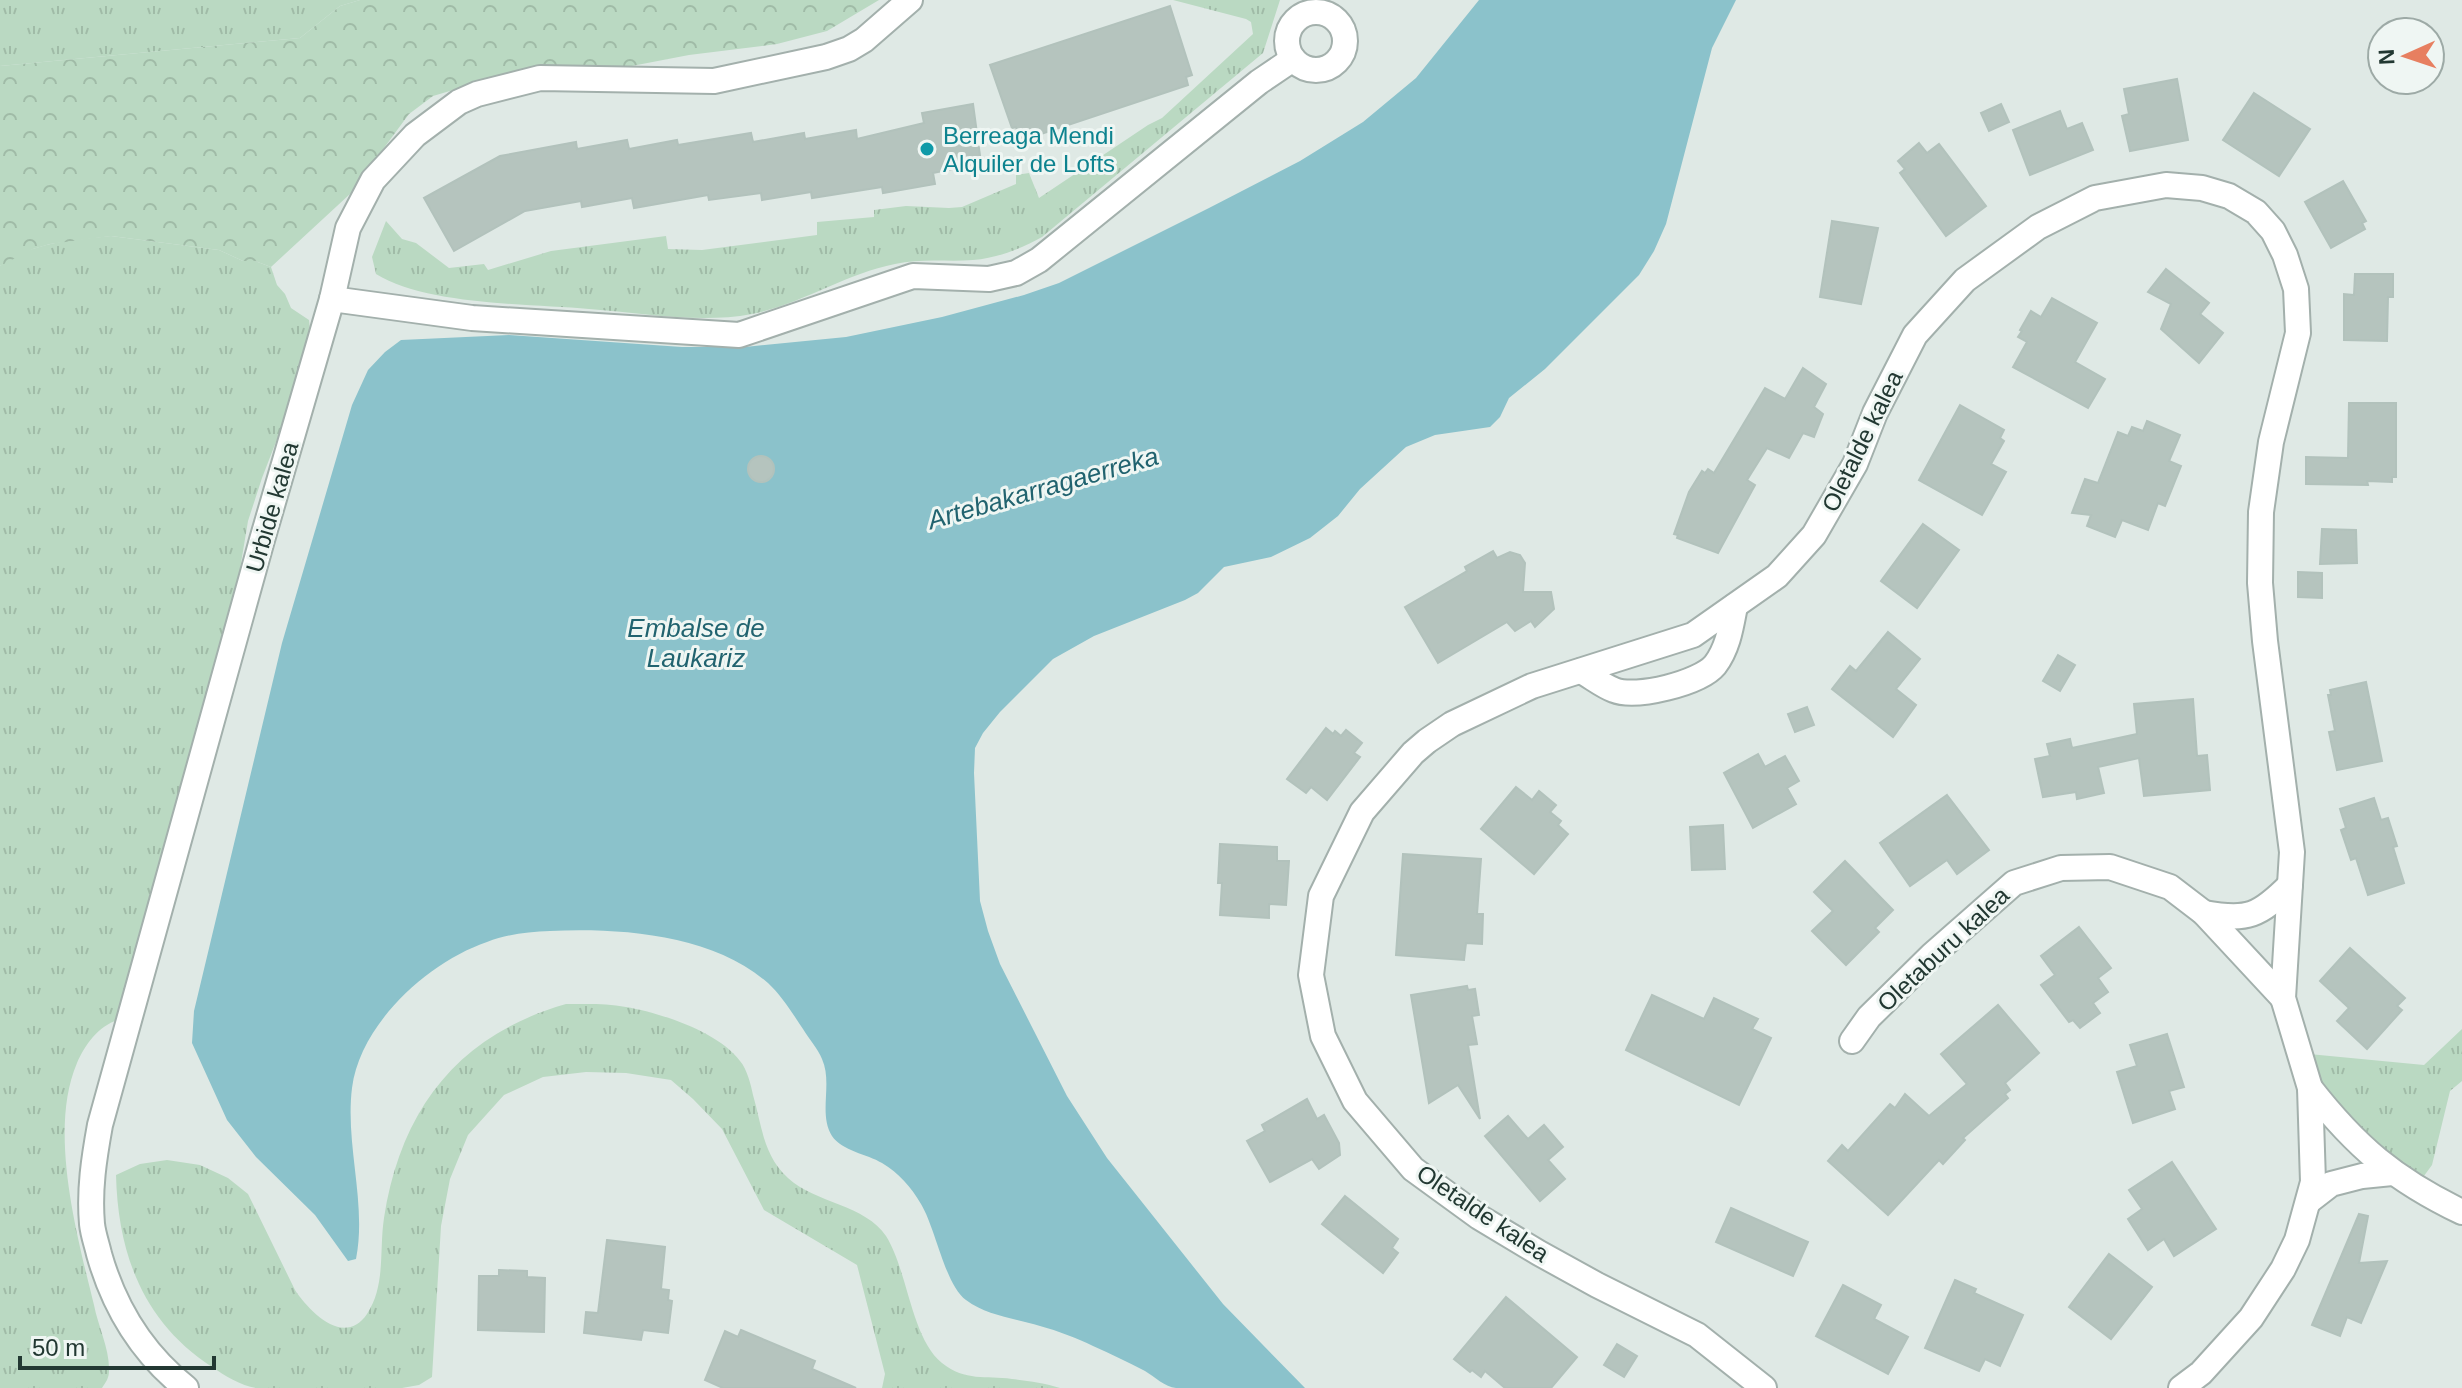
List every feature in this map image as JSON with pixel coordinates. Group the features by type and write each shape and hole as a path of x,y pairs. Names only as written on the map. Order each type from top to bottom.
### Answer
{"street":[{"name":"Urbide kalea","path":"186,1388 164,1370 130,1327 107,1282 92,1227 91,1176 104,1109 332,299 348,228 373,180 415,135 469,97 540,78 714,81 826,57 864,40 910,0"},
{"path":"332,299 472,318 739,335 913,276 989,279 1016,273 1039,260 1259,82 1293,59"},
{"name":"Oletalde kalea","path":"1764,1388 1697,1335 1539,1253 1479,1217 1413,1169 1355,1101 1323,1036 1311,975 1321,896 1362,812 1413,753 1452,724 1532,686 1693,635 1777,576 1814,535 1855,464 1875,413 1915,335 1965,280 2038,227 2095,198 2166,185 2202,188 2229,196 2256,212 2273,231 2296,289 2298,333 2271,442 2261,512 2260,583 2292,852 2283,998 2310,1088 2313,1182 2297,1240 2283,1269 2251,1318 2201,1373 2181,1388"},
{"path":"1581,671 1615,691 1633,694 1702,675 1712,668 1727,643 1735,606"},
{"name":"Oletaburu kalea","path":"1852,1041 1869,1017 1932,955 2014,883 2061,868 2110,867 2170,887 2204,913 2283,998"},
{"path":"2204,913 2232,918 2257,913 2290,885"},
{"name":"Oletalde kalea","path":"2310,1088 2338,1123 2392,1173 2461,1212"},
{"path":"2309,1201 2331,1184 2392,1173"}],"green space":[{"path":"0,0 360,0 340,6 300,38 0,66"},
{"path":"360,0 879,0 827,31 777,44 689,55 611,70 470,85 433,96 409,114 350,194 271,267 255,261 243,261 219,250 111,236 50,244 0,266 0,66 300,38 340,6"},
{"path":"1173,0 1280,0 1263,53 1042,237 1009,252 973,260 895,264 770,309 712,318 479,301 422,292 376,274 372,257 386,221 402,239 416,243 449,268 484,264 488,270 551,251 666,236 668,249 702,250 817,235 817,222 874,217 874,210 906,206 962,207 1016,184 1016,175 1029,173 1039,198 1162,118 1253,34 1251,22 1246,19"},
{"path":"111,236 219,250 243,261 255,261 271,267 277,285 291,308 309,320 310,329 291,403 248,521 227,647 118,1020 98,1031 88,1043 77,1063 69,1090 65,1120 68,1183 80,1247 108,1355 108,1376 102,1388 0,1388 0,266 39,247"},
{"path":"566,1004 611,1005 656,1014 688,1025 731,1051 747,1073 764,1140 773,1160 799,1186 866,1217 886,1236 900,1267 923,1338 942,1363 968,1375 1042,1383 1060,1388 882,1388 885,1374 857,1265 764,1210 722,1129 671,1080 626,1073 586,1072 543,1077 504,1095 468,1135 450,1179 441,1226 432,1377 419,1385 402,1388 250,1387 212,1367 168,1329 139,1284 129,1259 122,1232 116,1175 140,1164 167,1160 200,1165 228,1178 248,1194 301,1298 328,1323 348,1328 358,1324 373,1303 381,1267 384,1218 392,1179 404,1143 421,1111 441,1082 465,1057 494,1035"},
{"path":"2462,1029 2462,1081 2450,1091 2432,1165 2421,1180 2387,1157 2327,1092 2309,1054 2424,1065"}],"water":[{"name":"Embalse de Laukariz","path":"1479,0 1736,0 1712,48 1666,224 1639,275 1545,369 1509,398 1500,417 1490,427 1435,435 1406,447 1360,489 1338,516 1310,538 1271,557 1224,567 1198,593 1185,600 1094,636 1053,659 1000,712 975,748 980,901 1000,964 1067,1096 1107,1158 1223,1304 1305,1388 1172,1387 1080,1340 992,1313 966,1300 946,1270 926,1215 909,1186 888,1167 842,1145 832,1136 826,1118 826,1078 822,1059 773,988 745,967 720,954 693,944 635,933 577,930 503,937 465,951 442,964 400,998 368,1041 352,1088 351,1131 359,1238 356,1259 348,1261 315,1215 256,1157 227,1120 192,1043 194,1011 282,643 352,405 368,370 401,340 509,335 682,347 745,347 846,337 942,317 1024,295 1059,283 1209,208 1300,161 1363,122 1416,78"}],"building":[{"path":"1170,6 1192,75 1186,77 1188,85 1020,141 1016,127 1012,128 990,65"},
{"path":"2177,79 2188,140 2130,151 2122,116 2129,114 2124,89"},
{"path":"2254,93 2310,129 2279,176 2223,140"},
{"path":"973,104 981,163 933,173 935,184 883,193 882,187 812,198 811,192 762,200 761,193 709,200 708,195 634,208 632,198 582,207 581,201 525,211 454,251 424,198 500,156 576,142 577,149 627,140 629,149 677,140 678,145 751,133 753,142 804,133 805,139 856,130 857,139 924,123 922,113"},
{"path":"2001,104 2009,122 1989,131 1981,113"},
{"path":"2060,111 2067,129 2082,123 2093,150 2030,175 2013,130"},
{"path":"1919,143 1927,153 1939,144 1986,206 1946,236 1900,173 1905,169 1898,161"},
{"path":"2343,181 2366,221 2362,223 2365,229 2331,248 2305,202"},
{"path":"1832,221 1878,228 1861,304 1820,297"},
{"path":"2166,269 2209,303 2200,314 2223,333 2199,363 2161,329 2171,304 2148,292"},
{"path":"2355,274 2393,274 2393,297 2388,297 2387,341 2344,340 2344,294 2354,295"},
{"path":"2052,298 2097,323 2075,362 2105,379 2088,408 2013,367 2027,342 2018,337 2020,330 2031,311 2041,317"},
{"path":"1803,368 1826,384 1814,407 1823,414 1814,437 1803,433 1789,458 1767,448 1747,480 1755,485 1718,553 1677,538 1678,535 1674,534 1689,492 1702,471 1705,473 1708,469 1714,473 1765,388 1785,399"},
{"path":"2349,403 2396,403 2396,477 2392,477 2392,482 2367,481 2368,485 2306,484 2306,457 2348,458"},
{"path":"1960,405 2004,430 2000,438 2004,441 1991,464 2006,472 1982,515 1919,480"},
{"path":"2147,421 2180,435 2169,461 2181,466 2165,506 2158,503 2148,530 2122,520 2115,537 2087,526 2091,515 2072,513 2085,479 2098,483 2118,432 2128,436 2132,427 2143,431"},
{"path":"761,456 770,460 774,469 770,478 761,482 752,478 748,469 752,460"},
{"path":"1923,524 1959,550 1917,608 1881,581"},
{"path":"2322,529 2356,530 2357,563 2320,564"},
{"path":"1493,551 1497,558 1510,552 1520,555 1525,563 1523,592 1551,592 1554,609 1535,627 1531,621 1515,631 1507,622 1438,663 1405,607 1467,571 1465,567"},
{"path":"2298,572 2322,573 2322,598 2298,597"},
{"path":"1888,632 1920,659 1896,689 1916,705 1893,737 1832,689 1850,666 1856,671"},
{"path":"2058,655 2075,665 2060,691 2043,681"},
{"path":"2366,682 2382,761 2337,770 2329,732 2335,731 2328,695 2331,695 2330,690"},
{"path":"2193,699 2197,756 2207,755 2210,790 2144,796 2139,758 2098,767 2104,793 2077,799 2076,792 2043,797 2035,759 2050,756 2047,744 2070,739 2072,748 2137,734 2134,704"},
{"path":"1807,707 1814,725 1795,732 1788,714"},
{"path":"1326,728 1341,736 1346,730 1362,743 1354,753 1360,757 1327,800 1311,787 1306,793 1287,779"},
{"path":"1758,754 1765,767 1785,756 1799,781 1787,788 1796,804 1753,828 1724,773"},
{"path":"1516,787 1532,800 1539,791 1556,805 1550,812 1561,821 1558,825 1568,834 1534,874 1481,829"},
{"path":"1947,795 1989,850 1957,874 1947,860 1910,886 1880,843"},
{"path":"2374,798 2381,820 2388,818 2404,883 2368,895 2356,858 2351,860 2341,830 2346,828 2340,809"},
{"path":"1723,825 1725,869 1692,870 1690,827"},
{"path":"1220,844 1277,847 1277,861 1289,861 1286,905 1269,904 1269,918 1220,915"},
{"path":"1403,854 1481,859 1477,914 1483,914 1482,944 1466,943 1464,960 1396,955"},
{"path":"1845,861 1893,910 1875,928 1879,932 1846,965 1812,931 1833,911 1814,892"},
{"path":"2079,927 2111,968 2098,978 2108,992 2093,1003 2100,1013 2080,1028 2073,1020 2069,1022 2041,985 2055,975 2041,956"},
{"path":"2350,948 2405,998 2397,1006 2402,1010 2367,1049 2337,1021 2349,1008 2320,981"},
{"path":"1467,986 1468,990 1475,989 1479,1015 1472,1016 1477,1044 1468,1045 1480,1119 1458,1085 1429,1103 1411,995"},
{"path":"1652,995 1704,1019 1714,998 1758,1019 1752,1029 1771,1038 1739,1105 1626,1050"},
{"path":"1998,1005 2039,1053 2005,1083 2010,1090 2005,1094 2008,1098 1963,1138 1965,1140 1943,1164 1939,1160 1888,1215 1828,1161 1842,1145 1848,1151 1890,1104 1895,1108 1905,1094 1929,1116 1967,1084 1941,1054"},
{"path":"2167,1034 2184,1087 2169,1091 2175,1109 2133,1123 2117,1072 2137,1066 2130,1045"},
{"path":"1307,1099 1317,1119 1324,1115 1339,1143 1340,1155 1319,1169 1312,1159 1270,1182 1247,1141 1265,1131 1262,1125"},
{"path":"1508,1116 1528,1139 1544,1125 1563,1147 1548,1160 1565,1179 1540,1201 1485,1136"},
{"path":"2172,1162 2216,1229 2174,1256 2164,1239 2148,1250 2128,1219 2142,1209 2129,1190"},
{"path":"1345,1196 1398,1239 1392,1248 1398,1253 1383,1273 1322,1224"},
{"path":"1731,1208 1808,1242 1793,1276 1716,1242"},
{"path":"2359,1214 2368,1216 2359,1263 2387,1261 2361,1323 2347,1317 2340,1336 2312,1325"},
{"path":"607,1240 665,1247 661,1289 669,1290 668,1300 672,1301 668,1333 643,1330 641,1340 584,1333 586,1312 598,1313"},
{"path":"2109,1254 2152,1287 2111,1339 2069,1307"},
{"path":"499,1270 527,1271 527,1277 545,1278 544,1332 478,1330 479,1276 499,1276"},
{"path":"1955,1280 1976,1289 1974,1293 2023,1315 2000,1366 1985,1359 1979,1371 1925,1348"},
{"path":"1843,1285 1881,1305 1874,1319 1908,1337 1888,1374 1816,1336"},
{"path":"1506,1297 1577,1357 1551,1388 1505,1388 1485,1371 1481,1377 1454,1359"},
{"path":"741,1330 815,1361 812,1369 856,1388 723,1388 705,1380 725,1331 738,1337"},
{"path":"1617,1344 1637,1356 1624,1377 1604,1365"}],"place":[{"name":"Berreaga Mendi Alquiler de Lofts","path":"927,149"}],"water label":[{"name":"Artebakarragaerreka","path":"1043,488"}]}
